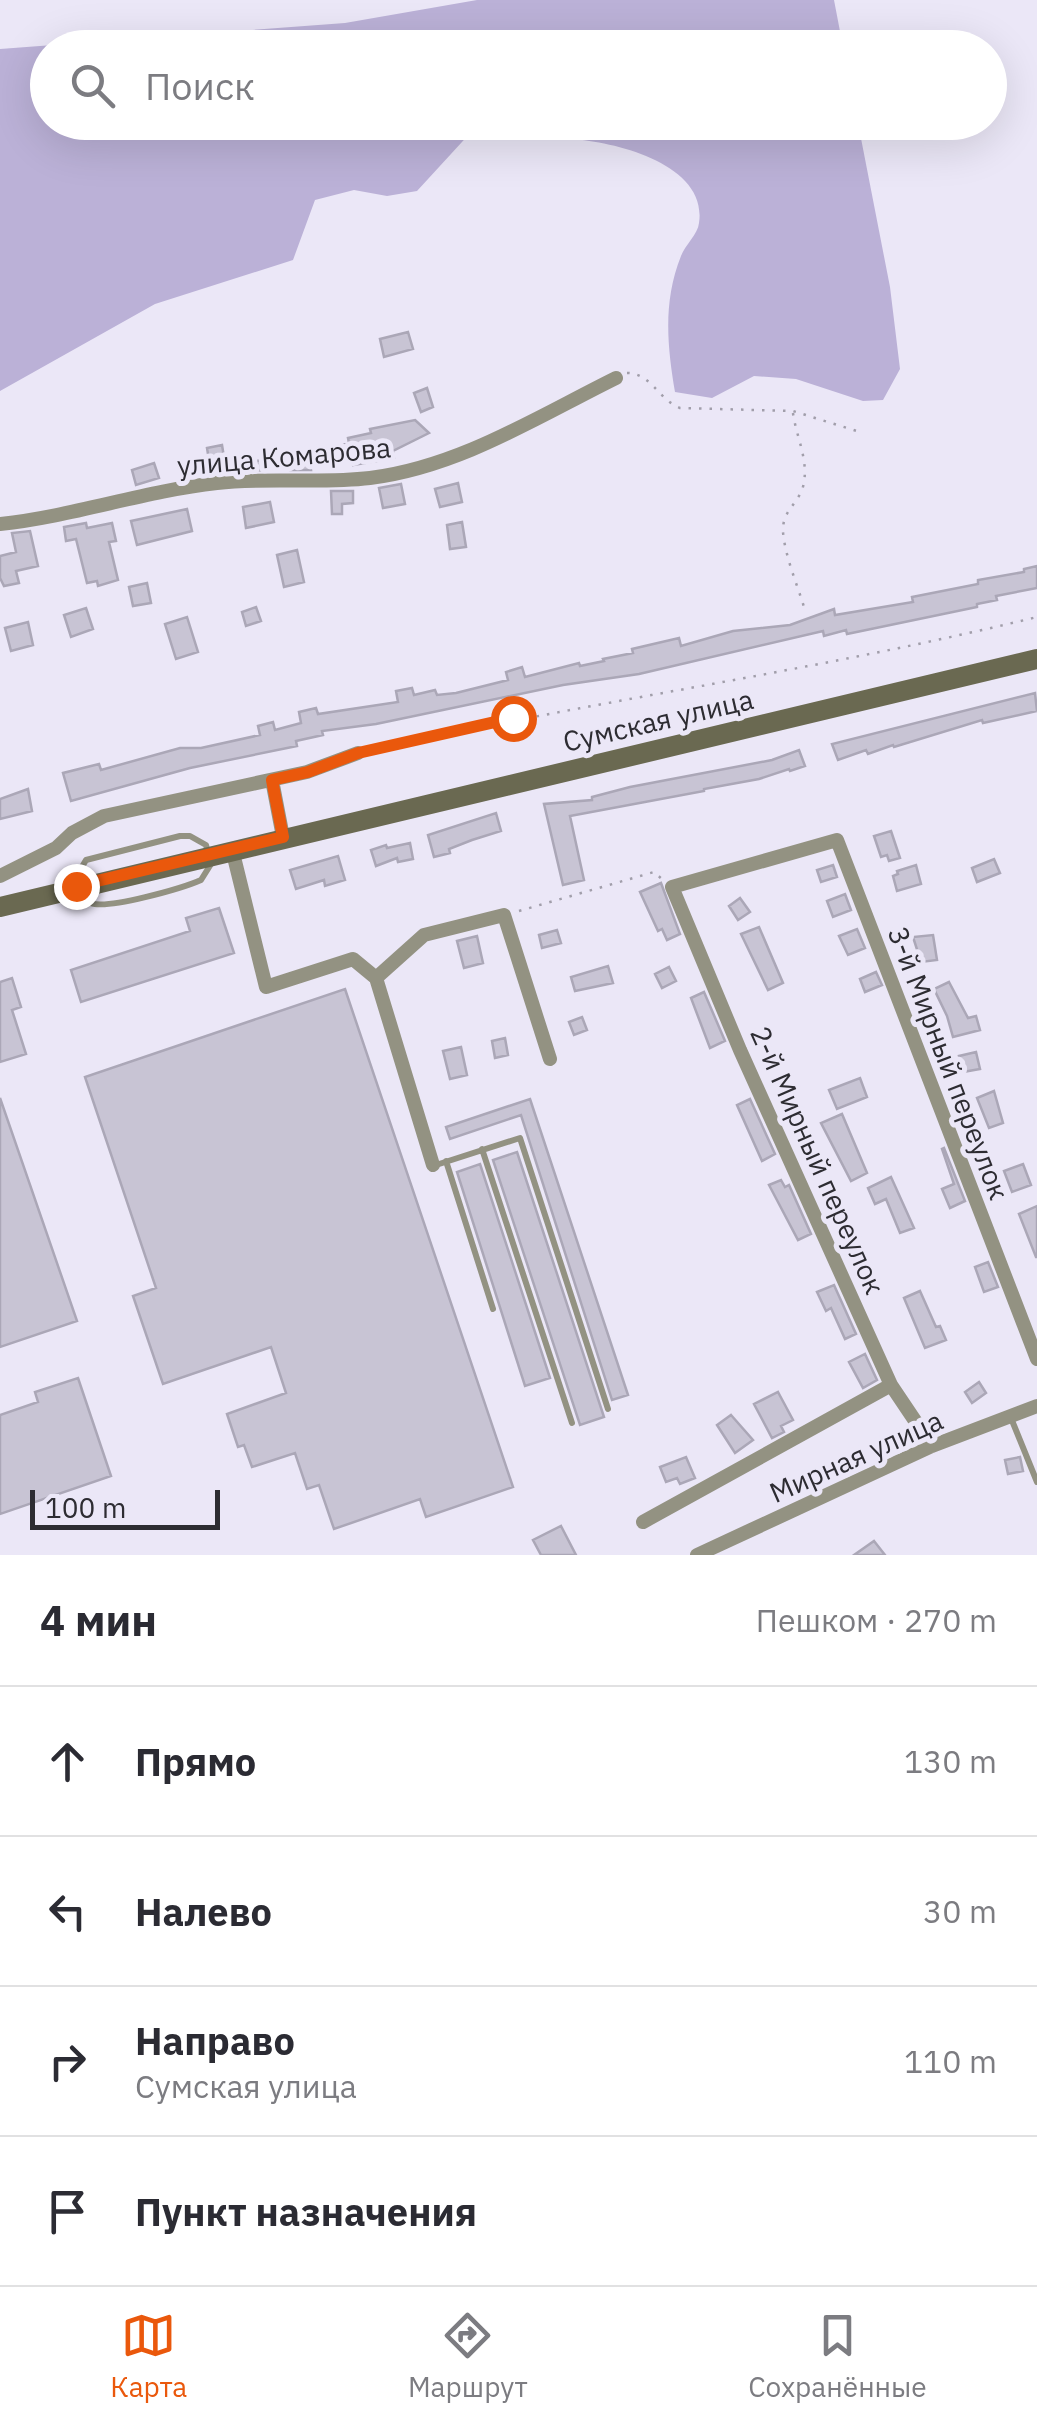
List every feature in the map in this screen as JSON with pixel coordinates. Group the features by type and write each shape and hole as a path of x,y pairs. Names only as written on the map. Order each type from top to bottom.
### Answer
{"main road":[{"name":"Сумская улица","path":"0,907 1037,658"}],"street":[{"name":"улица Комарова","path":"0,524 221,482 374,478 456,458 616,378"},
{"path":"0,876 56,848 72,832 104,816 308,772 358,753"},
{"path":"272,780 283,837"},
{"name":"3-й Мирный переулок","path":"672,887 837,840 1037,1360"},
{"path":"232,849 266,987 353,959 376,978 439,1163"},
{"name":"2-й Мирный переулок","path":"672,887 740,1050 891,1385 932,1446"},
{"path":"376,978 424,935 504,915 550,1059"},
{"path":"642,1522 891,1385"},
{"name":"Мирная улица","path":"697,1555 932,1446 1037,1406"}],"lane":[{"path":"493,1309 439,1163 520,1138 608,1410"},
{"path":"482,1150 572,1422"},
{"path":"1011,1418 1037,1482"}],"path":[{"path":"616,378 628,373 643,376 680,408 793,411 864,433"},
{"path":"793,411 804,477 801,492 785,516 783,532 804,607"},
{"path":"358,753 513,718 828,661 1037,617"},
{"path":"504,915 654,872 672,887"}],"shaded area":[{"path":"477,0 834,0 840,30 252,30 345,23"},
{"path":"30,47 30,140 464,140 417,191 387,196 354,190 315,200 293,260 155,304 0,391 0,49"},
{"path":"581,140 861,140 890,287 900,369 883,400 863,401 796,379 754,376 712,398 675,392 669,306 681,256 699,223 698,203 689,185 655,160"}],"building":[{"path":"408,332 413,349 384,357 380,339"},
{"path":"427,388 433,407 421,412 414,393"},
{"path":"415,420 429,433 393,451 394,458 353,465 352,460 332,464 329,448 349,443 348,438 371,433 370,429"},
{"path":"222,445 226,469 211,472 207,448"},
{"path":"308,451 311,470 290,470 288,454"},
{"path":"267,460 268,470 239,471 239,462"},
{"path":"154,463 159,478 136,485 132,470"},
{"path":"458,483 462,502 440,507 435,489"},
{"path":"401,484 405,504 383,508 379,488"},
{"path":"331,491 353,491 353,503 342,504 342,514 332,514"},
{"path":"270,502 274,522 246,528 243,507"},
{"path":"187,509 192,531 137,545 131,521"},
{"path":"462,522 466,547 450,549 447,525"},
{"path":"86,523 87,528 112,523 116,541 109,542 118,580 98,586 97,581 87,583 76,539 66,541 64,527"},
{"path":"30,531 38,566 16,571 19,583 4,586 0,556 16,552 12,533"},
{"path":"297,550 304,582 284,587 277,555"},
{"path":"1037,566 1037,588 996,596 997,600 977,607 847,634 846,630 824,636 823,631 639,674 322,731 323,735 296,741 297,746 190,768 71,801 63,773 99,764 101,770 180,748 201,748 260,735 258,726 273,722 275,730 301,723 299,712 316,708 318,714 398,702 396,691 412,688 414,695 435,690 437,695 456,693 508,680 506,672 522,667 525,677 579,663 580,666 604,661 633,653 632,649 679,638 681,646 733,631 790,625 834,609 835,615 913,602 912,597 978,584 978,580"},
{"path":"147,583 151,603 133,606 129,587"},
{"path":"256,607 261,621 246,626 242,612"},
{"path":"86,608 93,629 71,637 64,615"},
{"path":"187,617 198,652 176,659 165,624"},
{"path":"28,622 33,645 11,651 5,628"},
{"path":"1035,693 1037,711 983,723 982,720 868,754 866,750 838,760 832,744"},
{"path":"799,750 805,766 790,771 570,816 584,880 563,885 544,804 592,800 630,787 772,760"},
{"path":"28,789 32,811 0,819 0,799"},
{"path":"496,813 501,831 434,857 428,835"},
{"path":"891,831 900,858 889,861 887,855 881,857 874,836"},
{"path":"410,843 413,859 398,862 397,858 376,866 371,850"},
{"path":"338,856 345,880 325,886 324,880 296,889 290,870"},
{"path":"994,859 1000,873 977,882 972,868"},
{"path":"833,865 837,877 821,882 817,870"},
{"path":"916,865 921,884 897,891 893,876"},
{"path":"661,883 680,934 667,940 662,929 658,931 640,892"},
{"path":"845,894 851,910 833,917 827,901"},
{"path":"740,898 750,912 738,920 729,906"},
{"path":"219,908 234,953 81,1002 71,970 190,931 186,918"},
{"path":"759,927 783,983 768,990 741,934"},
{"path":"857,929 865,948 848,955 839,936"},
{"path":"557,930 561,943 542,948 539,935"},
{"path":"933,935 937,960 921,962 913,937"},
{"path":"477,936 483,963 464,968 457,941"},
{"path":"608,966 613,983 575,991 571,977"},
{"path":"669,967 676,981 662,988 655,974"},
{"path":"876,972 882,985 865,992 860,979"},
{"path":"12,978 21,1007 12,1010 26,1054 0,1062 0,982"},
{"path":"949,982 968,1018 976,1016 980,1030 953,1037 934,989"},
{"path":"345,989 513,1487 426,1517 420,1499 334,1529 319,1485 307,1489 295,1453 252,1467 244,1445 238,1447 227,1414 286,1393 271,1347 163,1384 133,1296 156,1288 85,1077"},
{"path":"704,992 725,1041 710,1048 691,998"},
{"path":"582,1017 587,1030 574,1035 569,1022"},
{"path":"505,1038 508,1055 495,1058 492,1041"},
{"path":"461,1047 467,1075 450,1079 443,1051"},
{"path":"976,1052 980,1069 963,1072 959,1056"},
{"path":"860,1078 867,1097 837,1109 829,1090"},
{"path":"994,1091 1003,1123 989,1128 977,1098"},
{"path":"0,1098 77,1321 0,1347"},
{"path":"530,1099 628,1395 612,1400 521,1115 450,1139 446,1127"},
{"path":"750,1099 775,1154 762,1161 737,1105"},
{"path":"842,1114 867,1173 851,1181 821,1123"},
{"path":"944,1148 965,1201 950,1208 942,1189 954,1184"},
{"path":"517,1152 604,1417 580,1425 493,1160"},
{"path":"480,1164 550,1378 525,1386 457,1172"},
{"path":"1023,1164 1031,1185 1012,1192 1004,1171"},
{"path":"891,1177 914,1228 900,1233 886,1199 875,1204 868,1188"},
{"path":"781,1180 785,1187 789,1185 811,1234 798,1240 769,1185"},
{"path":"1037,1206 1037,1257 1036,1257 1019,1214"},
{"path":"988,1262 998,1287 984,1292 975,1267"},
{"path":"834,1285 856,1334 845,1339 831,1308 826,1311 817,1292"},
{"path":"920,1291 946,1340 925,1348 904,1298"},
{"path":"865,1354 877,1380 863,1388 849,1362"},
{"path":"78,1378 111,1476 0,1514 0,1415 38,1402 35,1392"},
{"path":"979,1382 986,1393 972,1403 965,1392"},
{"path":"778,1392 793,1420 781,1426 784,1432 772,1438 754,1404"},
{"path":"731,1415 753,1440 735,1453 717,1425"},
{"path":"686,1457 695,1478 680,1484 677,1478 666,1482 660,1467"},
{"path":"1020,1457 1023,1471 1008,1474 1005,1460"},
{"path":"561,1526 576,1555 541,1555 533,1540"},
{"path":"874,1541 885,1555 854,1555"}],"route":[{"path":"76,886 283,837 272,780 308,772 358,753 513,718"}]}
